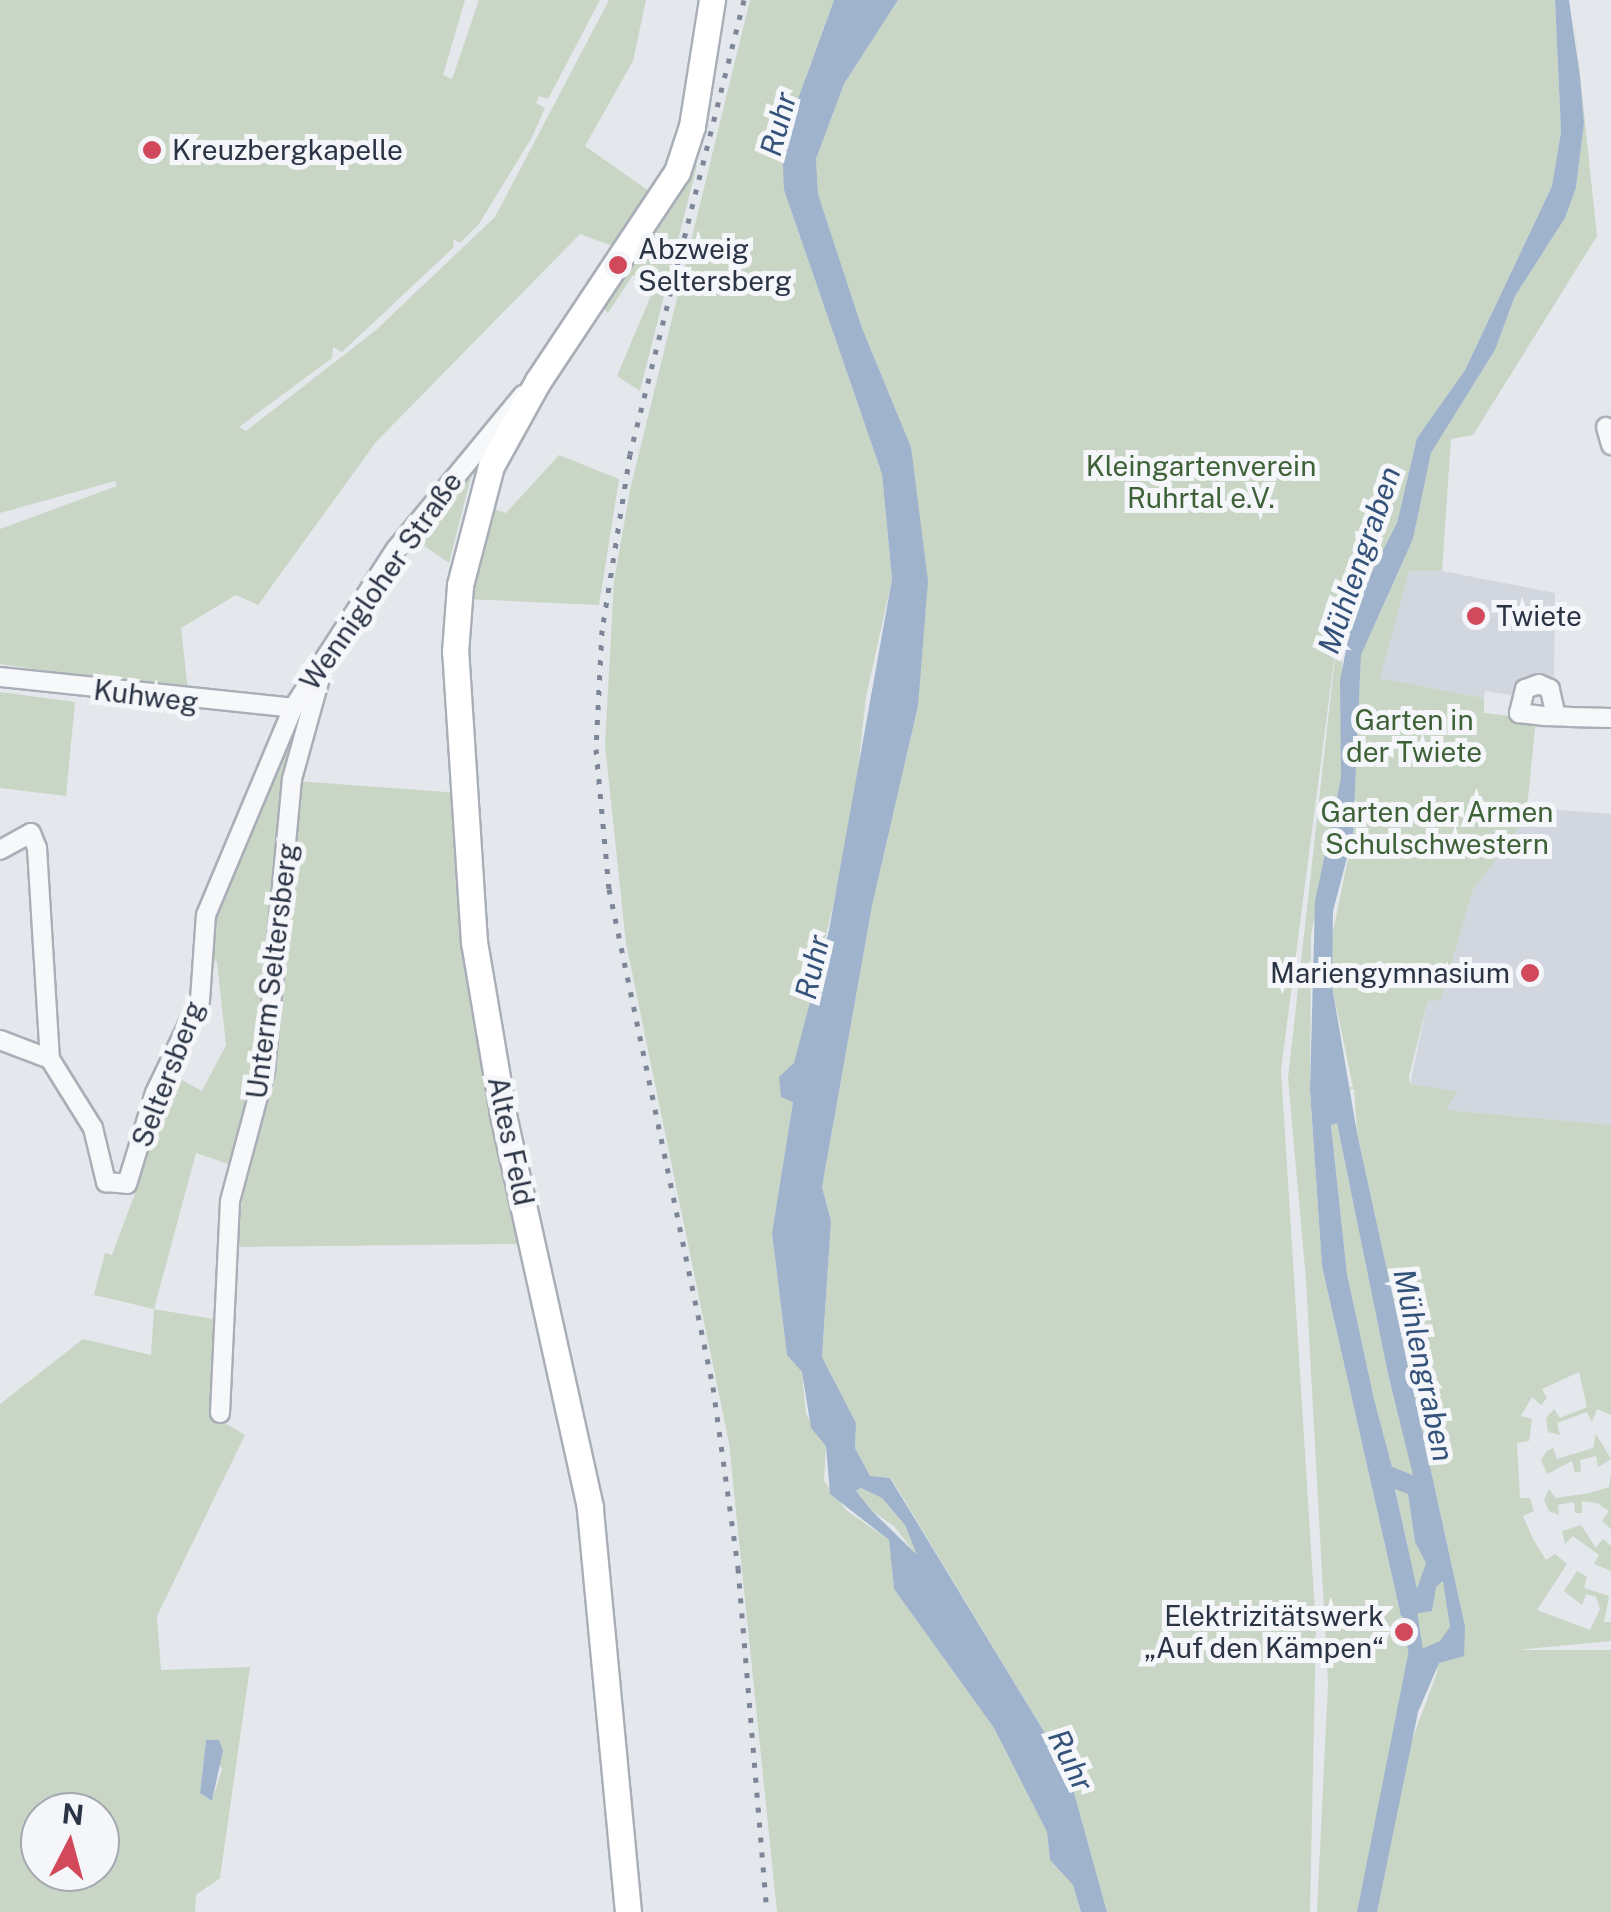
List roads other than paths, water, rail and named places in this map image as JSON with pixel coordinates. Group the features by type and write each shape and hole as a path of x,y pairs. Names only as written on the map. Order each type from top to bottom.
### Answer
{"main road":[{"name":"Altes Feld","path":"628,1912 590,1508 500,1097 472,924 455,652 460,585 480,460 677,172 692,126 712,0"}],"street":[{"name":"Wennigloher Straße","path":"294,708 328,651 480,460"},
{"name":"Unterm Seltersberg","path":"220,1413 230,1201 265,1070 296,761 328,651"},
{"name":"Kuhweg","path":"0,677 294,708"},
{"name":"Seltersberg","path":"50,1059 92,1128 106,1182 127,1184 155,1093 200,1000 206,914 294,708"},
{"path":"1556,716 1611,718"},
{"path":"0,850 31,833 36,848 50,1059 0,1040"}],"water":[{"path":"834,0 898,0 844,84 816,159 818,194 862,328 911,447 928,581 918,706 872,906 822,1187 831,1221 822,1357 856,1423 855,1448 870,1476 890,1478 1068,1771 1107,1912 1081,1912 1073,1885 1050,1860 1047,1832 994,1728 894,1589 889,1540 830,1494 826,1446 811,1428 802,1372 787,1355 772,1233 793,1102 781,1097 779,1077 794,1063 829,930 892,579 882,474 784,190 782,143","holes":["861,1488 882,1498 905,1525 917,1555 856,1491"]},
{"path":"1555,0 1569,0 1584,123 1576,188 1565,218 1515,296 1495,350 1431,453 1413,539 1361,655 1353,835 1333,911 1332,986 1357,1133 1465,1626 1464,1656 1439,1663 1418,1712 1377,1912 1357,1912 1408,1655 1440,1641 1450,1627 1443,1581 1436,1587 1432,1611 1401,1616 1322,1266 1310,1090 1315,901 1341,778 1340,680 1355,605 1397,523 1417,438 1465,370 1552,186 1561,132","holes":["1337,1123 1388,1374 1413,1475 1392,1467 1347,1274 1331,1125","1395,1489 1408,1494 1415,1542 1426,1563 1417,1589"]},
{"path":"206,1740 219,1740 223,1751 212,1801 200,1793"}],"waterway":[{"name":"Mühlengraben","path":"1407,1598 1418,1669"}],"railway":[{"path":"744,0 630,454 602,630 596,749 609,889 713,1387 738,1568 767,1912"}],"place":[{"name":"Kreuzbergkapelle","path":"152,150"},
{"name":"Abzweig Seltersberg","path":"618,265"},
{"name":"Twiete","path":"1476,616"},
{"name":"Mariengymnasium","path":"1530,973"},
{"name":"Elektrizitätswerk „Auf den Kämpen“","path":"1404,1632"}],"water label":[{"name":"Ruhr","path":"778,124"},
{"name":"Ruhr","path":"812,967"},
{"name":"Ruhr","path":"1071,1760"}],"park label":[{"name":"Kleingartenverein Ruhrtal e.V.","path":"1201,482"},
{"name":"Garten in der Twiete","path":"1414,736"},
{"name":"Garten der Armen Schulschwestern","path":"1437,828"}]}
